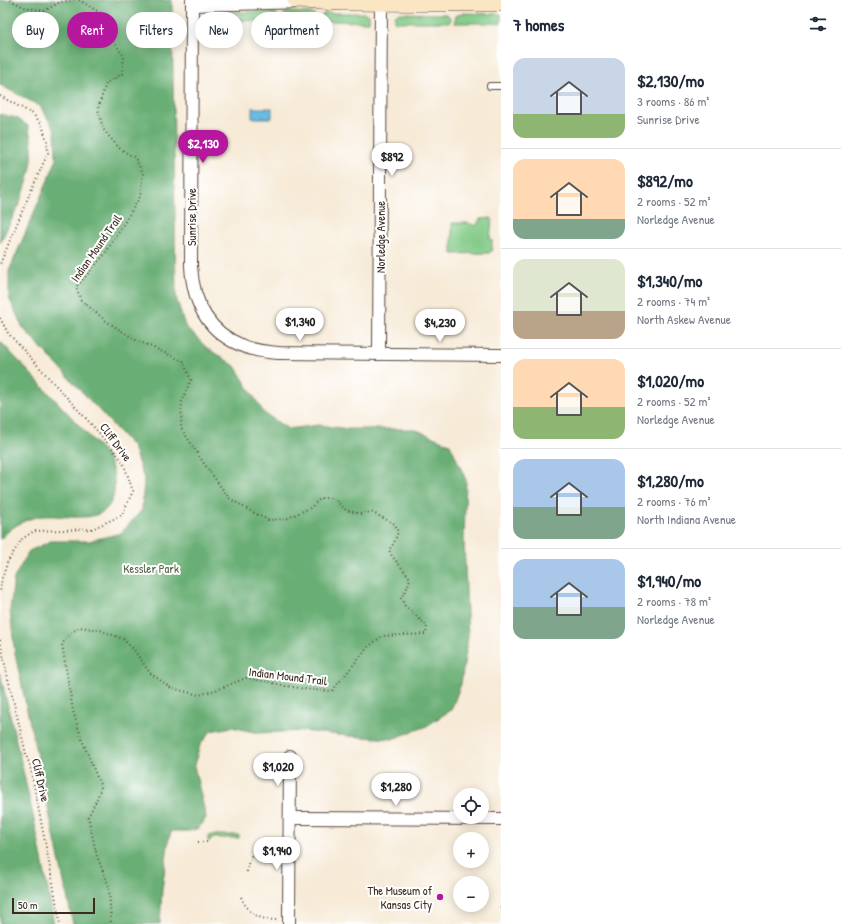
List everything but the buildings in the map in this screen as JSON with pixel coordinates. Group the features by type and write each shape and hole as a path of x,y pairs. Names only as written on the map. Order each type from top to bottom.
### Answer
{"street":[{"path":"296,0 313,1"},
{"path":"192,2 381,1 501,3"},
{"name":"Norledge Avenue","path":"379,354 381,1"},
{"name":"Sunrise Drive","path":"192,2 191,278 198,305 205,316 230,340 243,346 261,351 300,354 501,355"},
{"path":"289,924 290,756"},
{"path":"290,818 501,819"}],"lane":[{"path":"490,86 501,86"}],"path":[{"path":"10,0 24,7 44,11 60,2 74,0"},
{"name":"Indian Mound Trail","path":"79,0 102,14 110,36 124,58 122,74 106,83 98,109 103,129 119,148 135,158 143,173 140,198 105,254 76,287 81,300 106,321 136,340 183,360 191,380 182,400 181,428 229,498 268,520 286,519 310,508 321,498 333,498 346,510 360,514 372,512 395,524 398,532 394,543 389,550 410,578 408,586 401,598 405,606 427,626 426,634 382,636 368,647 332,691 292,687 246,678 199,695 171,688 150,673 134,650 124,639 100,630 79,627 69,635 62,644 73,711 82,740 101,787 88,817 97,856 109,888 111,924"},
{"path":"0,96 33,114 42,125 47,140 48,153 0,264"},
{"name":"Cliff Drive","path":"0,318 8,333 101,435 123,462 133,491 122,515 92,529 34,531 22,539 8,561 2,578 0,592"},
{"name":"Cliff Drive","path":"0,640 10,689 30,765 60,924"},
{"path":"198,842 210,842"},
{"path":"247,872 250,856 255,850 267,845 280,845"},
{"path":"240,897 248,910 264,919 274,920"}],"green space":[{"name":"Kessler Park","path":"0,0 172,0 172,12 126,12 126,48 173,48 176,297 185,326 207,348 235,366 264,413 288,429 319,425 349,429 414,429 450,444 466,480 464,540 468,637 461,684 451,710 425,727 392,739 303,731 258,733 232,727 211,731 200,745 194,766 206,817 196,829 188,831 172,831 169,837 162,890 160,924 73,924 15,654 10,610 14,578 29,551 51,541 89,541 121,533 142,510 144,479 133,447 23,328 9,298 9,271 56,161 55,130 40,106 0,85"},
{"path":"243,12 251,12 251,21 243,20"},
{"path":"333,13 364,13 369,15 369,22 333,21"},
{"path":"401,13 447,14 450,18 450,22 395,22 395,15"},
{"path":"461,13 501,14 501,23 454,23 456,16"},
{"path":"0,114 17,118 28,126 32,143 32,160 28,181 24,192 0,243"},
{"path":"492,218 490,240 492,240 492,251 489,253 452,254 452,223 468,223 476,226 480,219"},
{"path":"0,341 105,453 112,470 114,490 113,498 110,504 99,514 82,517 36,517 18,524 8,531 0,540"},
{"path":"0,673 36,830 54,924 0,924"},
{"path":"208,835 239,835 239,838 211,838 210,841 208,841"}],"water":[{"path":"252,108 272,108 272,118 252,118"}],"place":[{"name":"The Museum of Kansas City","path":"440,897"}]}
